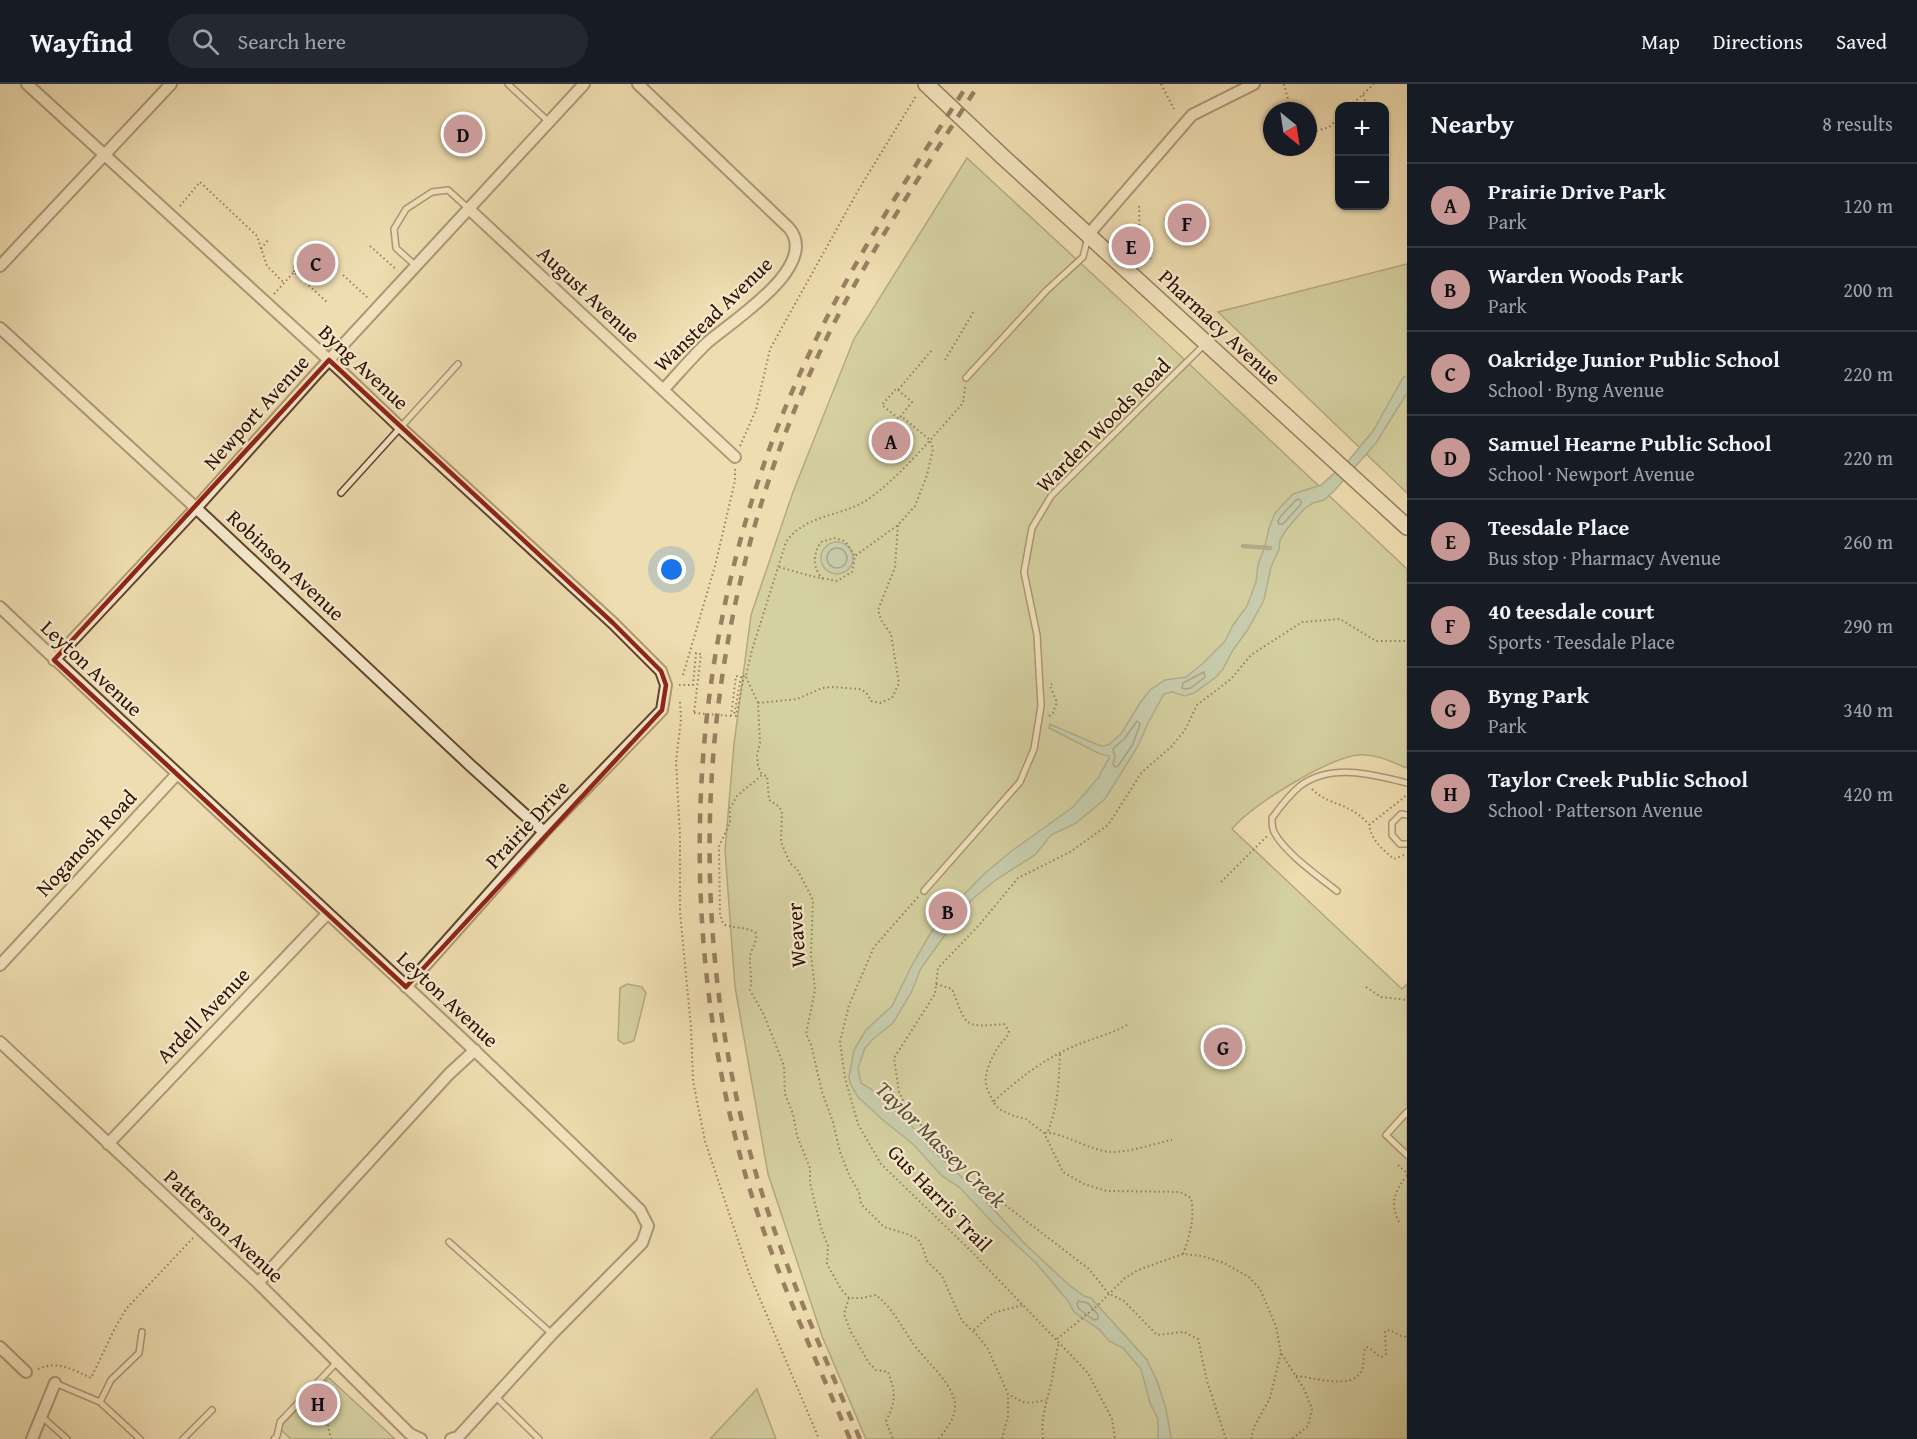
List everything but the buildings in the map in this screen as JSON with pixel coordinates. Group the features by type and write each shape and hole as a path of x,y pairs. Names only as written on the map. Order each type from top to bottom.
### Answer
{"street":[{"name":"Byng Avenue","path":"27,84 613,623 661,671 666,685"},
{"path":"0,266 171,84"},
{"name":"Newport Avenue","path":"54,660 584,84"},
{"name":"Wanstead Avenue","path":"638,84 789,228 794,234 797,245 792,265 755,306 708,342 663,390"},
{"path":"1088,236 1119,197 1192,115 1254,84"},
{"name":"Pharmacy Avenue","path":"923,88 1207,342 1403,524"},
{"name":"August Avenue","path":"469,209 735,456"},
{"name":"Robinson Avenue","path":"0,328 544,832"},
{"name":"Leyton Avenue","path":"0,607 54,660 475,1050 640,1210 648,1226 642,1243 552,1334 458,1437 451,1439"},
{"name":"Prairie Drive","path":"406,987 544,832 662,710 666,685"},
{"name":"Noganosh Road","path":"0,965 177,774"},
{"name":"Ardell Avenue","path":"108,1144 327,914"},
{"name":"Patterson Avenue","path":"0,1042 258,1283 410,1434 421,1439"},
{"path":"258,1283 449,1074 475,1050"},
{"path":"0,1347 26,1372"},
{"path":"32,1439 55,1383"}],"lane":[{"path":"508,84 549,122"},
{"path":"416,266 396,248 394,229 406,209 432,192 448,190 469,209"},
{"path":"966,378 1046,291 1083,257 1088,236"},
{"name":"Warden Woods Road","path":"924,891 1020,782 1034,749 1041,706 1037,635 1024,572 1032,528 1051,496 1207,342"},
{"path":"341,493 458,364"},
{"path":"1337,891 1309,869 1283,843 1273,830 1272,818 1300,786 1323,774 1369,773 1407,783"},
{"path":"1407,814 1401,814 1392,823 1392,835 1400,844 1407,844"},
{"path":"1407,1112 1386,1135 1407,1155"},
{"path":"450,1242 552,1334"},
{"path":"100,1402 111,1380 139,1353 142,1332"},
{"path":"274,1439 277,1436 280,1422 337,1362"},
{"path":"55,1383 100,1402 140,1439"},
{"path":"495,1396 539,1439"},
{"path":"183,1439 212,1410"},
{"path":"40,1416 67,1439"}],"path":[{"path":"1161,84 1174,109"},
{"path":"1284,84 1289,102"},
{"path":"1355,102 1374,84"},
{"path":"683,675 693,645 735,482 735,456 756,410 770,350 859,189 923,88"},
{"path":"1363,95 1366,102"},
{"path":"1317,131 1329,127 1335,122"},
{"path":"180,207 200,182 257,236 267,266 284,283"},
{"path":"1139,206 1140,237 1152,262"},
{"path":"253,232 256,229"},
{"path":"261,249 268,240"},
{"path":"370,246 405,278"},
{"path":"274,294 294,272 294,267 301,259"},
{"path":"294,272 327,302"},
{"path":"343,275 378,307"},
{"path":"945,360 975,311"},
{"path":"898,390 912,402 899,419 882,405 932,350"},
{"path":"688,685 693,685 696,653 701,654 694,713 730,716 736,676 741,677 734,715 736,716 744,676 746,676 786,542 797,528 808,522 841,512 869,499 898,474 963,403 966,378"},
{"path":"778,567 837,581 852,572 855,556 898,525 915,506 927,475 933,449 930,440 901,416"},
{"path":"758,703 796,699 822,688 833,687 859,689 866,692 871,701 880,703 892,698 899,683 891,634 881,620 878,610 895,567 898,525"},
{"path":"823,579 818,574 814,561 816,550 821,542 834,538 845,541 855,556"},
{"path":"1226,1439 1207,1381 1198,1339 1184,1332 1157,1335 1124,1301 1108,1293 1089,1269 1000,1201 965,1165 911,1116 898,1092 894,1058 935,994 938,968 980,924 1018,878 1070,852 1108,825 1142,772 1171,747 1185,730 1197,705 1232,679 1251,655 1302,622 1340,619 1376,641 1407,641"},
{"path":"746,676 758,703 760,743 756,755 762,775"},
{"path":"680,702 681,719 676,762 680,836 680,912 691,1027 693,1081 705,1140 748,1274 819,1439"},
{"name":"Weaver","path":"849,1298 841,1289 827,1264 828,1246 810,1183 810,1167 797,1136 793,1114 785,1094 784,1066 772,1034 750,990 752,981 750,953 757,940 756,933 750,928 731,928 723,924 720,914 719,847 730,822 730,808 737,796 762,775 767,776 770,801 782,811 781,842 785,853 790,863 797,869 813,900 811,954 815,990 806,1034 811,1044 822,1092 833,1122 840,1152 859,1192 861,1204 884,1227 918,1239 927,1261 942,1276 962,1321 988,1349 1008,1394"},
{"path":"1306,783 1317,795 1350,808 1362,816 1369,825"},
{"path":"1221,882 1273,830"},
{"name":"Gus Harris Trail","path":"924,891 874,946 849,1005 840,1042 844,1078 858,1124 881,1164 1058,1340 1088,1373 1112,1419 1115,1439"},
{"path":"936,984 952,989 958,1010 969,1024 977,1027 1004,1024 1010,1031 1008,1038 1000,1044 991,1062 985,1083 993,1102 999,1109 1026,1119 1044,1133 1063,1172 1084,1184 1107,1191 1180,1192 1191,1198 1192,1231 1183,1254"},
{"path":"1366,987 1382,997 1407,1000"},
{"path":"993,1102 1017,1079 1044,1061 1127,1025"},
{"path":"1044,1133 1048,1131 1054,1115 1059,1085 1060,1053"},
{"path":"1048,1131 1086,1147 1110,1152 1130,1150 1172,1140"},
{"path":"1398,1165 1407,1174 1394,1197 1393,1210 1399,1222"},
{"path":"38,1369 48,1365 58,1365 91,1378 126,1309 201,1230"},
{"path":"1043,1439 1041,1426 1052,1381 1058,1340 1125,1278 1138,1270 1183,1254 1202,1256 1224,1263 1249,1277 1260,1289 1276,1326 1281,1353 1304,1389 1312,1409 1308,1426 1292,1439"},
{"path":"893,1439 886,1421 894,1404 893,1385 888,1372 876,1370 869,1363 851,1332 844,1314 849,1298 876,1295 896,1316 913,1343 952,1391 955,1407 950,1424 939,1439"},
{"path":"973,1331 993,1313 1023,1305"},
{"path":"1296,1376 1321,1381 1352,1380 1362,1369 1366,1347 1376,1355 1382,1357 1386,1354 1385,1331 1390,1329 1407,1337"},
{"path":"1251,1439 1254,1427 1270,1398 1281,1353"},
{"path":"317,1383 331,1439"},
{"path":"1002,1439 1008,1416 1008,1394 1023,1402 1046,1400"}],"highlighted area":[{"path":"329,360 613,623 661,671 666,685 662,710 406,987 54,660"}],"green space":[{"path":"967,158 1407,569 1407,768 1370,755 1344,758 1290,784 1256,808 1232,829 1402,989 1407,984 1407,1439 866,1439 822,1336 768,1174 735,987 725,850 734,744 751,615 793,492 854,339"},
{"path":"1200,207 1209,228 1175,240 1165,219"},
{"path":"1407,264 1407,493 1218,312"},
{"path":"627,984 642,987 646,993 634,1041 624,1044 618,1040 620,988"},
{"path":"329,1378 395,1439 291,1439 279,1428"},
{"path":"757,1389 776,1439 710,1439"}],"water":[{"path":"1407,375 1407,393 1376,443 1335,490 1324,500 1304,509 1286,530 1280,540 1279,549 1271,567 1264,600 1223,669 1194,693 1185,696 1172,692 1164,694 1138,746 1105,799 1076,823 1051,835 1035,855 997,879 966,906 921,968 912,991 893,1023 865,1048 858,1068 861,1083 871,1089 919,1133 930,1148 977,1191 1023,1242 1069,1285 1084,1296 1091,1298 1147,1360 1166,1409 1171,1437 1171,1439 1158,1439 1158,1419 1150,1403 1141,1369 1123,1348 1109,1341 1100,1330 1074,1312 1068,1301 1036,1263 959,1187 942,1176 913,1144 858,1097 849,1077 854,1050 866,1030 892,1006 911,967 944,915 985,873 1073,807 1098,778 1109,756 1100,754 1049,728 1050,724 1101,746 1108,745 1121,734 1150,690 1165,680 1186,677 1202,664 1225,641 1247,606 1275,513 1293,494 1321,485 1349,460 1373,431 1403,378"},
{"path":"837,542 848,547 853,558 848,569 837,574 826,569 821,558 826,547"}],"waterway":[{"path":"1243,546 1270,548"}],"railway":[{"path":"850,1439 768,1244 746,1177 721,1074 706,969 700,864 703,758 716,654 738,551 769,450 810,352 845,283 884,215 968,84"},
{"path":"860,1439 779,1244 757,1177 732,1075 716,971 710,866 713,762 725,658 747,556 777,455 817,358 853,287 979,84"}],"place":[{"name":"Samuel Hearne Public School","path":"463,134"},
{"name":"40 teesdale court","path":"1187,223"},
{"name":"Teesdale Place","path":"1131,246"},
{"name":"Oakridge Junior Public School","path":"316,263"},
{"name":"Prairie Drive Park","path":"891,441"},
{"name":"Warden Woods Park","path":"948,911"},
{"name":"Byng Park","path":"1223,1047"},
{"name":"Taylor Creek Public School","path":"318,1403"}],"water label":[{"name":"Taylor Massey Creek","path":"941,1144"}]}
